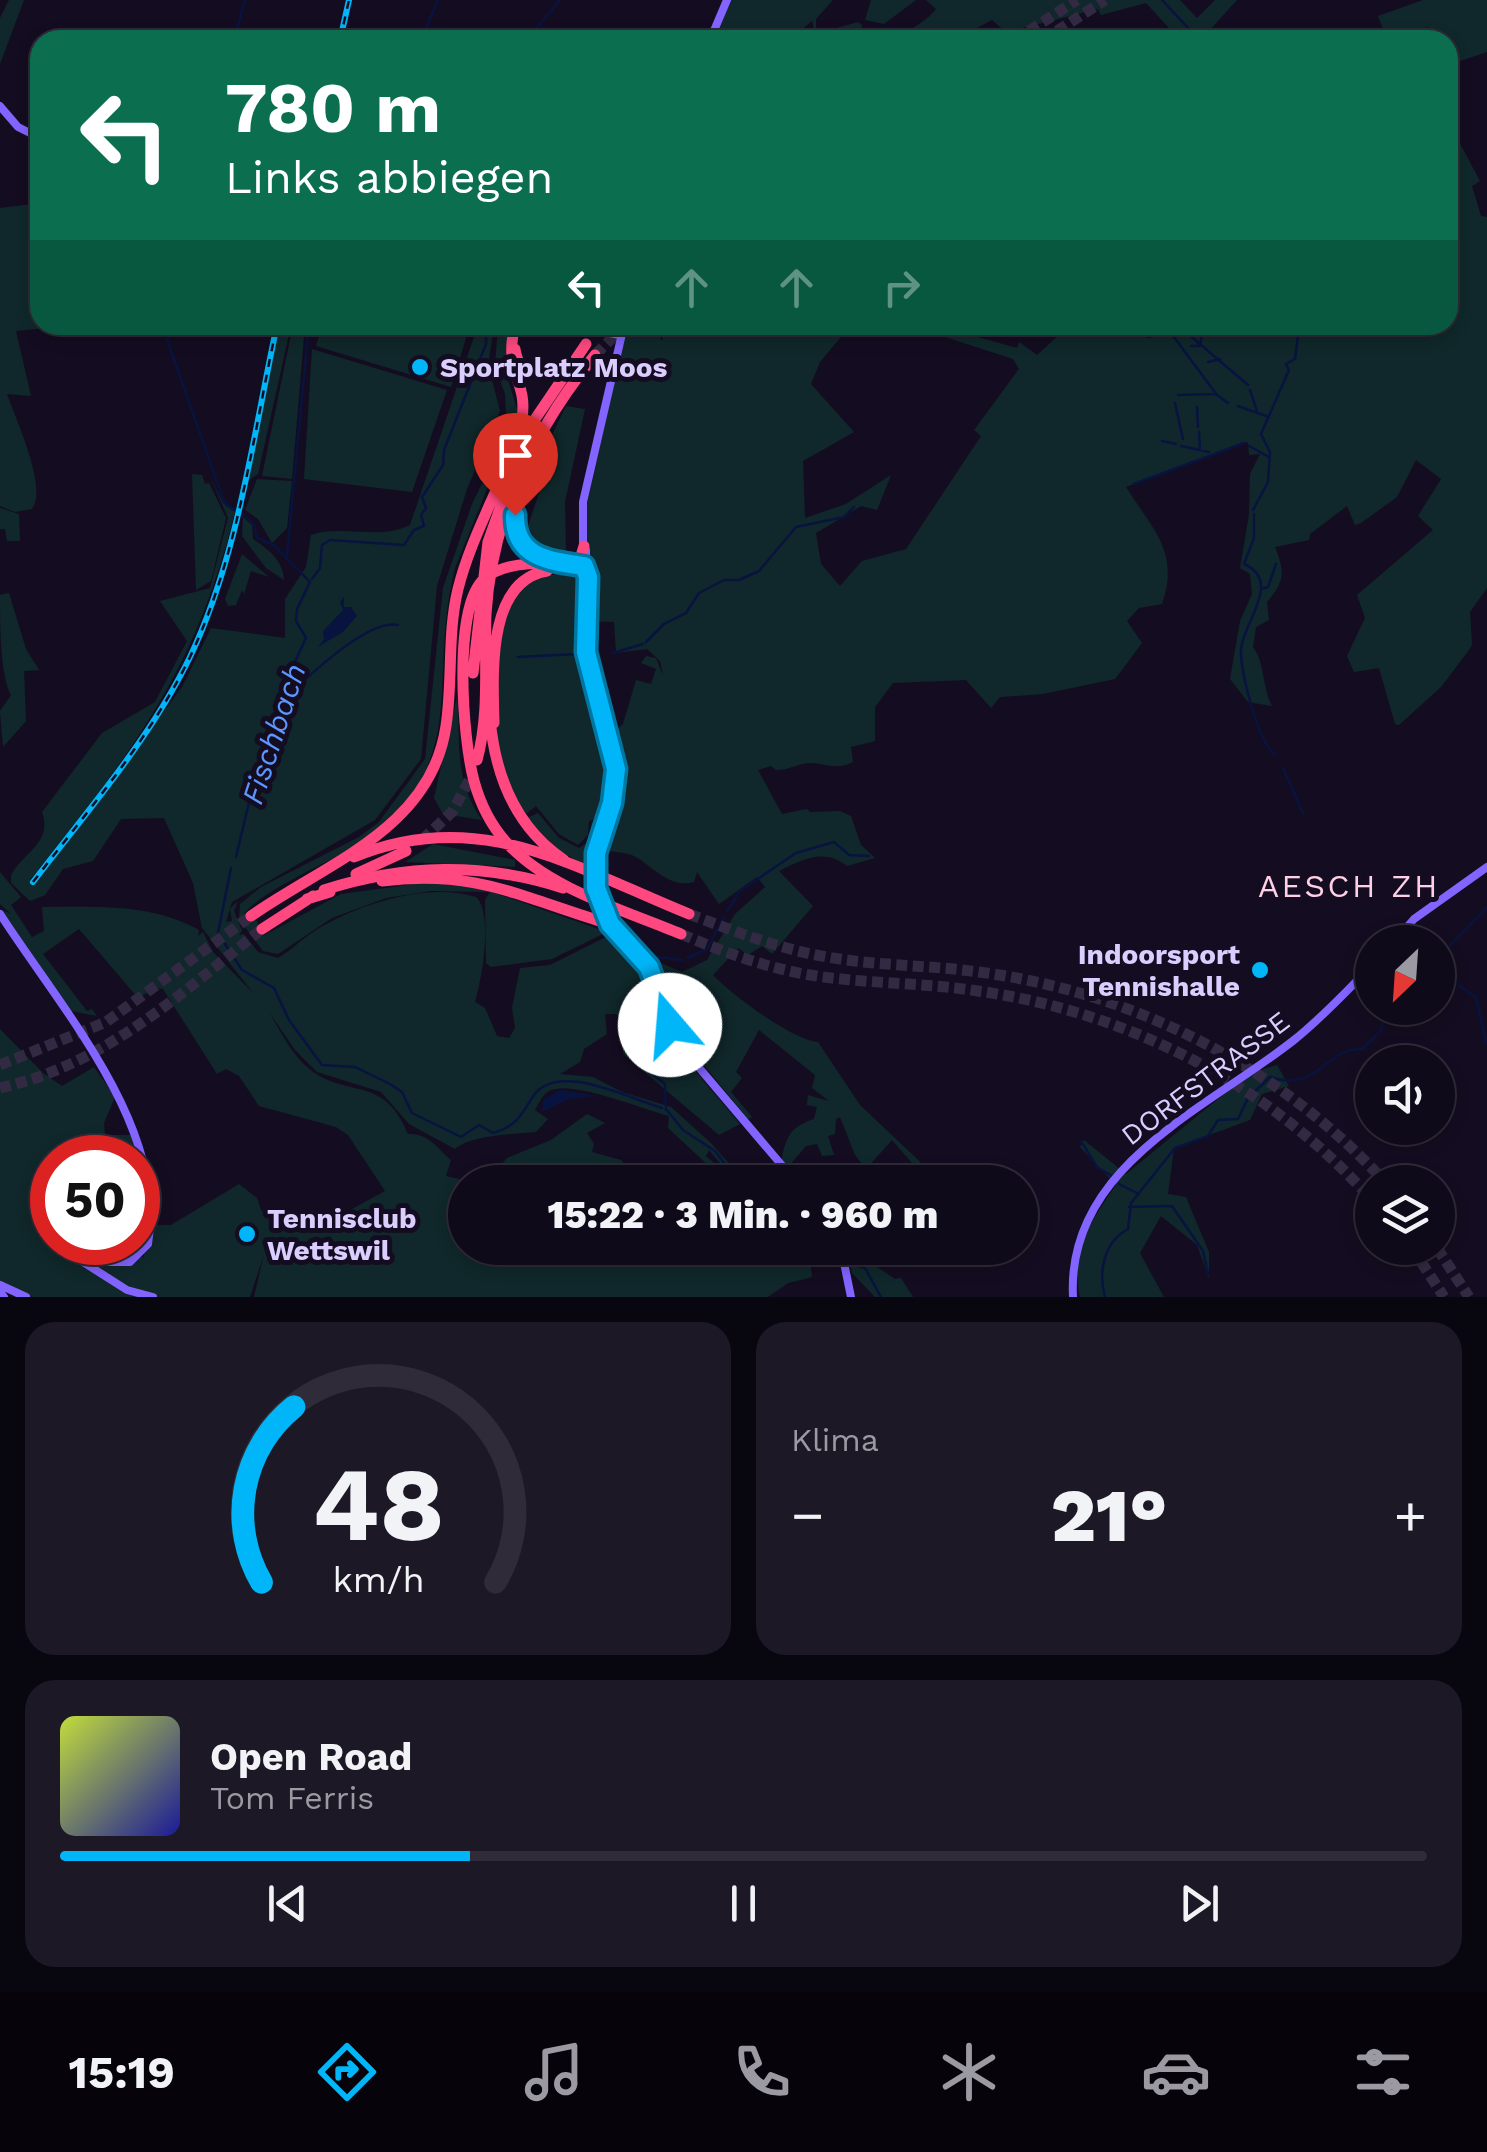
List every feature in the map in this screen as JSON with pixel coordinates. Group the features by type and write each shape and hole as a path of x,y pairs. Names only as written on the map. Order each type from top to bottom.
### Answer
{"highway":[{"path":"251,916 388,828 428,780 446,726 452,622 462,572 522,418 522,393 509,356 516,335"},
{"path":"474,761 475,636 485,558 504,490 585,343 556,371 533,374 516,358 518,335"},
{"path":"462,572 535,430 595,355"},
{"path":"535,430 519,494 516,531 530,552 581,571"},
{"path":"474,761 484,728 486,638 496,545 535,430"},
{"path":"581,571 584,546"},
{"path":"581,571 504,568 485,578 472,596 466,621 474,761 490,821 527,861 633,914"},
{"path":"496,762 495,698 504,605 514,588 532,575 581,571"},
{"path":"486,638 496,762 510,800 532,832 593,868 689,914"},
{"path":"301,883 377,848 447,834 502,841 593,868"},
{"path":"262,929 307,899 406,851"},
{"path":"324,890 388,873 470,869 540,882 681,934"},
{"path":"307,899 353,886 412,878 500,886 582,915 604,918"}],"street":[{"path":"714,30 727,0"},
{"path":"0,106 18,127 30,133"},
{"path":"584,546 584,502 618,335"},
{"path":"581,571 586,652 616,769 593,868 604,918 649,967 670,1025 684,1050 782,1165"},
{"path":"1409,925 1487,867"},
{"path":"0,914 93,1054 127,1114 148,1208 149,1241 139,1257 114,1263 88,1255 83,1261 127,1290 153,1297"},
{"name":"DORFSTRASSE","path":"1073,1297 1074,1252 1084,1226 1137,1155 1182,1117 1294,1040 1355,982"},
{"path":"845,1265 852,1297"},
{"path":"1,1291 26,1297"}],"green space":[{"path":"9,0 24,0 0,64 0,18"},
{"path":"730,0 833,0 816,19 816,30 812,21 801,30 717,30"},
{"path":"871,0 916,0 884,24 865,20"},
{"path":"926,0 1180,0 1197,18 1215,0 1237,0 1210,30 1171,30 1146,3 1101,15 1098,9 1014,30 1004,30 992,20 973,30 911,30 936,9"},
{"path":"1423,0 1487,0 1487,52 1458,62 1458,30 1383,30 1378,16"},
{"path":"858,22 862,25 861,30 830,30"},
{"path":"1458,140 1480,181 1472,186 1481,216 1487,217 1487,588 1470,612 1472,645 1441,687 1399,725 1395,724 1379,668 1354,672 1347,656 1365,618 1357,595 1433,530 1418,516 1441,479 1416,460 1397,497 1361,523 1355,525 1347,506 1310,534 1309,540 1275,547 1282,576 1267,602 1269,620 1256,627 1253,647 1272,706 1248,702 1230,679 1240,621 1252,594 1250,574 1240,568 1249,515 1250,474 1260,454 1249,455 1248,442 1126,487 1161,542 1168,570 1162,604 1139,608 1127,621 1142,643 1115,679 1043,694 1000,697 991,708 966,680 893,683 875,707 875,741 851,747 853,762 842,766 810,763 781,770 771,766 758,770 782,814 807,809 840,811 851,816 861,845 875,858 847,866 830,858 814,857 779,871 813,906 772,954 762,946 748,955 738,948 713,975 778,1025 818,1042 860,1105 923,1165 914,1165 892,1140 870,1165 863,1165 840,1117 836,1119 835,1134 828,1136 834,1155 822,1156 817,1144 806,1146 790,1165 785,1165 781,1162 790,1134 814,1119 817,1107 807,1105 808,1095 829,1101 812,1088 815,1075 759,1030 736,1072 742,1078 731,1092 752,1117 748,1119 677,1032 665,984 647,957 682,972 707,960 735,914 765,887 757,877 719,904 697,872 694,882 675,882 636,857 605,850 621,779 614,732 623,724 636,680 651,684 656,669 641,663 646,656 656,658 663,676 660,661 647,649 616,653 614,622 590,621 586,509 625,335 659,335 662,341 664,335 843,335 820,362 811,384 854,432 803,461 805,518 846,504 891,475 877,510 861,506 816,533 821,564 840,586 862,561 906,549 981,436 974,430 1019,369 1013,359 939,335 971,335 1017,348 1019,342 1037,355 1059,335 1458,335"},
{"path":"30,204 30,330 16,331 31,396 7,394 29,453 36,499 32,509 15,512 0,506 0,208"},
{"path":"277,335 289,335 258,474 246,482"},
{"path":"291,335 304,335 292,479 262,476"},
{"name":"Sportplatz Moos","path":"319,335 467,335 451,387 316,346"},
{"path":"475,335 493,335 488,365 500,411 467,489 437,586 421,759 375,820 232,902 226,922 232,921 230,909 238,901 234,911 242,931 239,935 244,934 258,952 278,958 316,930 373,904 436,892 476,897 485,933 475,1002 485,1008 497,1036 509,1038 515,1028 512,1008 520,968 550,965 604,938 617,939 650,983 669,1040 740,1124 719,1135 623,1054 624,1020 615,1014 605,1014 607,1034 584,1049 580,1062 560,1074 593,1077 622,1092 671,1107 730,1165 722,1165 709,1150 706,1156 714,1163 708,1165 668,1128 669,1116 608,1097 559,1088 544,1095 535,1110 548,1119 536,1132 482,1138 455,1149 409,1124 381,1092 317,1072 295,1050 269,1012 293,1051 312,1071 325,1079 377,1095 398,1115 408,1134 428,1139 451,1160 446,1176 448,1265 811,1265 812,1277 788,1283 768,1297 254,1297 264,1254 250,1297 14,1297 14,1290 0,1283 0,1029 43,1073 62,1086 94,1067 115,1097 104,1123 105,1135 30,1135 30,1265 160,1265 160,1225 171,1225 239,1184 257,1198 261,1210 297,1231 319,1227 385,1191 348,1135 336,1127 259,1106 239,1076 226,1069 217,1074 163,989 156,988 138,998 79,929 43,954 87,1011 92,1009 97,1016 66,1010 0,909 11,914 0,904 0,872 21,897 11,905 32,937 44,931 42,907 122,908 161,915 199,930 198,936 203,932 213,952 254,994 202,928 193,883 164,818 121,819 93,861 63,869 45,895 30,901 11,883 11,875 41,839 42,812 102,733 155,702 187,641 160,601 210,588 228,518 210,476 223,503 235,512 201,619 179,666 129,751 30,880 35,884 182,687 211,628 285,638 285,599 306,567 311,535 335,531 386,532 410,525"},
{"path":"497,335 510,335 504,366 518,413 455,568 432,755 417,786 392,817 353,847 279,887 243,915 257,921 261,937 341,894 422,883 472,885 607,932 552,959 491,967 486,963 485,900 490,892 430,891 386,898 332,918 278,954 263,951 239,919 240,904 261,887 359,837 379,822 425,759 443,588 472,504 493,461 506,415 505,394 495,367"},
{"path":"312,349 447,390 412,492 304,479"},
{"path":"566,406 585,409 565,502 566,556 539,547 528,526 543,481 532,476"},
{"path":"192,474 202,475 205,484 209,483 226,518 211,581 196,590"},
{"path":"257,479 292,481 287,528 272,543 258,519 245,510"},
{"path":"0,508 19,514 20,541 7,541 5,529 0,529"},
{"path":"243,517 252,525 253,539 278,561 284,580 266,568 242,536"},
{"path":"242,554 269,577 251,571 244,594 242,590 236,605 228,606 225,599"},
{"path":"573,573 582,581 584,661 613,766 604,816 589,821 588,835 578,845 559,834 536,806 526,814 513,794 500,758 496,700 501,630 511,598 530,581"},
{"path":"9,593 26,649 39,670 24,671 26,721 3,747 0,711 11,695 3,662 0,595"},
{"path":"457,696 462,775 482,820 443,814 434,798"},
{"path":"538,813 559,838 579,848 588,842 592,822 599,822 590,868 558,850 527,818"},
{"path":"433,844 515,860 515,867 405,862"},
{"path":"1277,1065 1289,1086 1262,1094 1250,1120 1174,1148 1168,1194 1186,1197 1209,1252 1209,1278 1197,1245 1161,1216 1140,1253 1164,1297 1080,1297 1080,1251 1091,1224 1116,1185 1080,1147 1084,1140 1126,1174 1250,1073"},
{"path":"587,1114 605,1123 587,1133 594,1144 592,1152 621,1160 625,1165 501,1165 507,1158 551,1140"},
{"path":"850,1265 874,1265 895,1279 901,1278 913,1297 875,1297 852,1273"}],"shaded area":[{"path":"344,597 344,607 351,607 357,616 343,632 318,647 324,639 323,631 343,610 340,602"},
{"path":"560,1090 598,1096 569,1099 542,1112 543,1100"}],"waterway":[{"path":"237,30 245,0"},
{"name":"Fischbach","path":"425,30 438,0"},
{"path":"533,30 560,0"},
{"path":"1162,0 1190,30"},
{"name":"Fischbach","path":"166,335 224,502 253,524 257,538 274,545 310,582 297,609 296,621 306,638 282,689 284,698 256,773 236,857"},
{"name":"Fischbach","path":"287,555 308,335"},
{"path":"312,579 320,568 322,545 330,540 404,545 414,530 424,526 421,515 426,508 422,497 443,465 444,450 486,344 486,335"},
{"path":"1148,337 1157,335"},
{"path":"1172,335 1217,395 1228,403"},
{"path":"1189,335 1248,385"},
{"path":"1191,346 1200,346 1202,335"},
{"path":"1253,510 1268,482 1270,452 1261,434 1289,370 1286,364 1295,359 1299,335"},
{"path":"1208,362 1220,359"},
{"path":"1250,390 1257,411"},
{"path":"1178,395 1216,394"},
{"path":"1175,403 1183,439"},
{"path":"1238,406 1269,417"},
{"path":"1197,407 1198,427"},
{"path":"1199,432 1200,450"},
{"path":"1162,441 1176,444"},
{"path":"1134,484 1244,443"},
{"path":"1181,446 1209,452"},
{"path":"1249,446 1269,457"},
{"path":"646,642 664,624 686,613 699,593 724,580 739,580 759,571 796,527 844,517 854,507"},
{"path":"1254,514 1254,538 1244,564 1256,572 1261,593 1241,654 1257,723 1275,754"},
{"path":"1261,589 1268,587 1276,564"},
{"path":"283,701 354,640 385,625 398,625"},
{"path":"613,653 643,644"},
{"path":"518,657 578,654"},
{"path":"1283,768 1303,813"},
{"path":"727,911 740,891 796,853 834,842 849,855 869,856"},
{"name":"Fischbach","path":"231,868 218,933 242,970 274,988 289,1020 322,1065 355,1067 390,1084 402,1092 412,1113 461,1137 479,1125 493,1133 507,1128 543,1087 558,1082 594,1085 662,1108"},
{"path":"1455,940 1487,907"},
{"path":"688,958 707,949 724,917"},
{"path":"653,961 657,957 682,960"},
{"path":"644,982 643,1014 632,1030 631,1057 665,1084 666,1110"},
{"path":"1458,985 1476,997 1486,1042"},
{"path":"1105,1297 1102,1277 1108,1249 1128,1229 1131,1203 1175,1148 1208,1136 1218,1120 1238,1119 1248,1098 1270,1077 1287,1080 1311,1075 1339,1055 1363,1049 1382,1025"},
{"path":"666,1109 683,1130 715,1151 726,1165"},
{"path":"1081,1141 1097,1167 1112,1176"},
{"path":"1119,1184 1139,1194"},
{"path":"1129,1207 1172,1206 1203,1251 1208,1274"},
{"path":"829,1265 841,1265"},
{"path":"855,1265 865,1268 881,1297"}],"tunnel":[{"path":"1030,30 1077,0"},
{"path":"1058,30 1105,0"},
{"path":"595,355 615,335"},
{"path":"422,840 452,812 474,772"},
{"path":"689,914 809,954 1037,982 1148,1017 1251,1070 1299,1103 1368,1165"},
{"path":"0,1065 106,1022 251,916"},
{"path":"0,1088 38,1077 108,1044 171,1002 262,929"},
{"path":"681,934 788,971 978,991 1089,1016 1193,1060 1242,1089 1289,1122 1355,1183"},
{"path":"1423,1265 1444,1297"},
{"path":"1448,1265 1469,1297"}],"railway":[{"path":"342,30 349,0"},
{"path":"33,882 137,745 190,657 233,536 275,335"}],"place":[{"name":"Sportplatz Moos","path":"420,367"},
{"name":"Indoorsport Tennishalle","path":"1260,970"},
{"name":"Tennisclub Wettswil","path":"247,1234"}],"district":[{"name":"AESCH ZH","path":"1349,886"}],"route":[{"path":"515,515 516,531 526,549 550,561 584,566 588,577 586,652 614,748 616,769 612,803 596,853 596,888 610,924 649,967 670,1025"}]}
